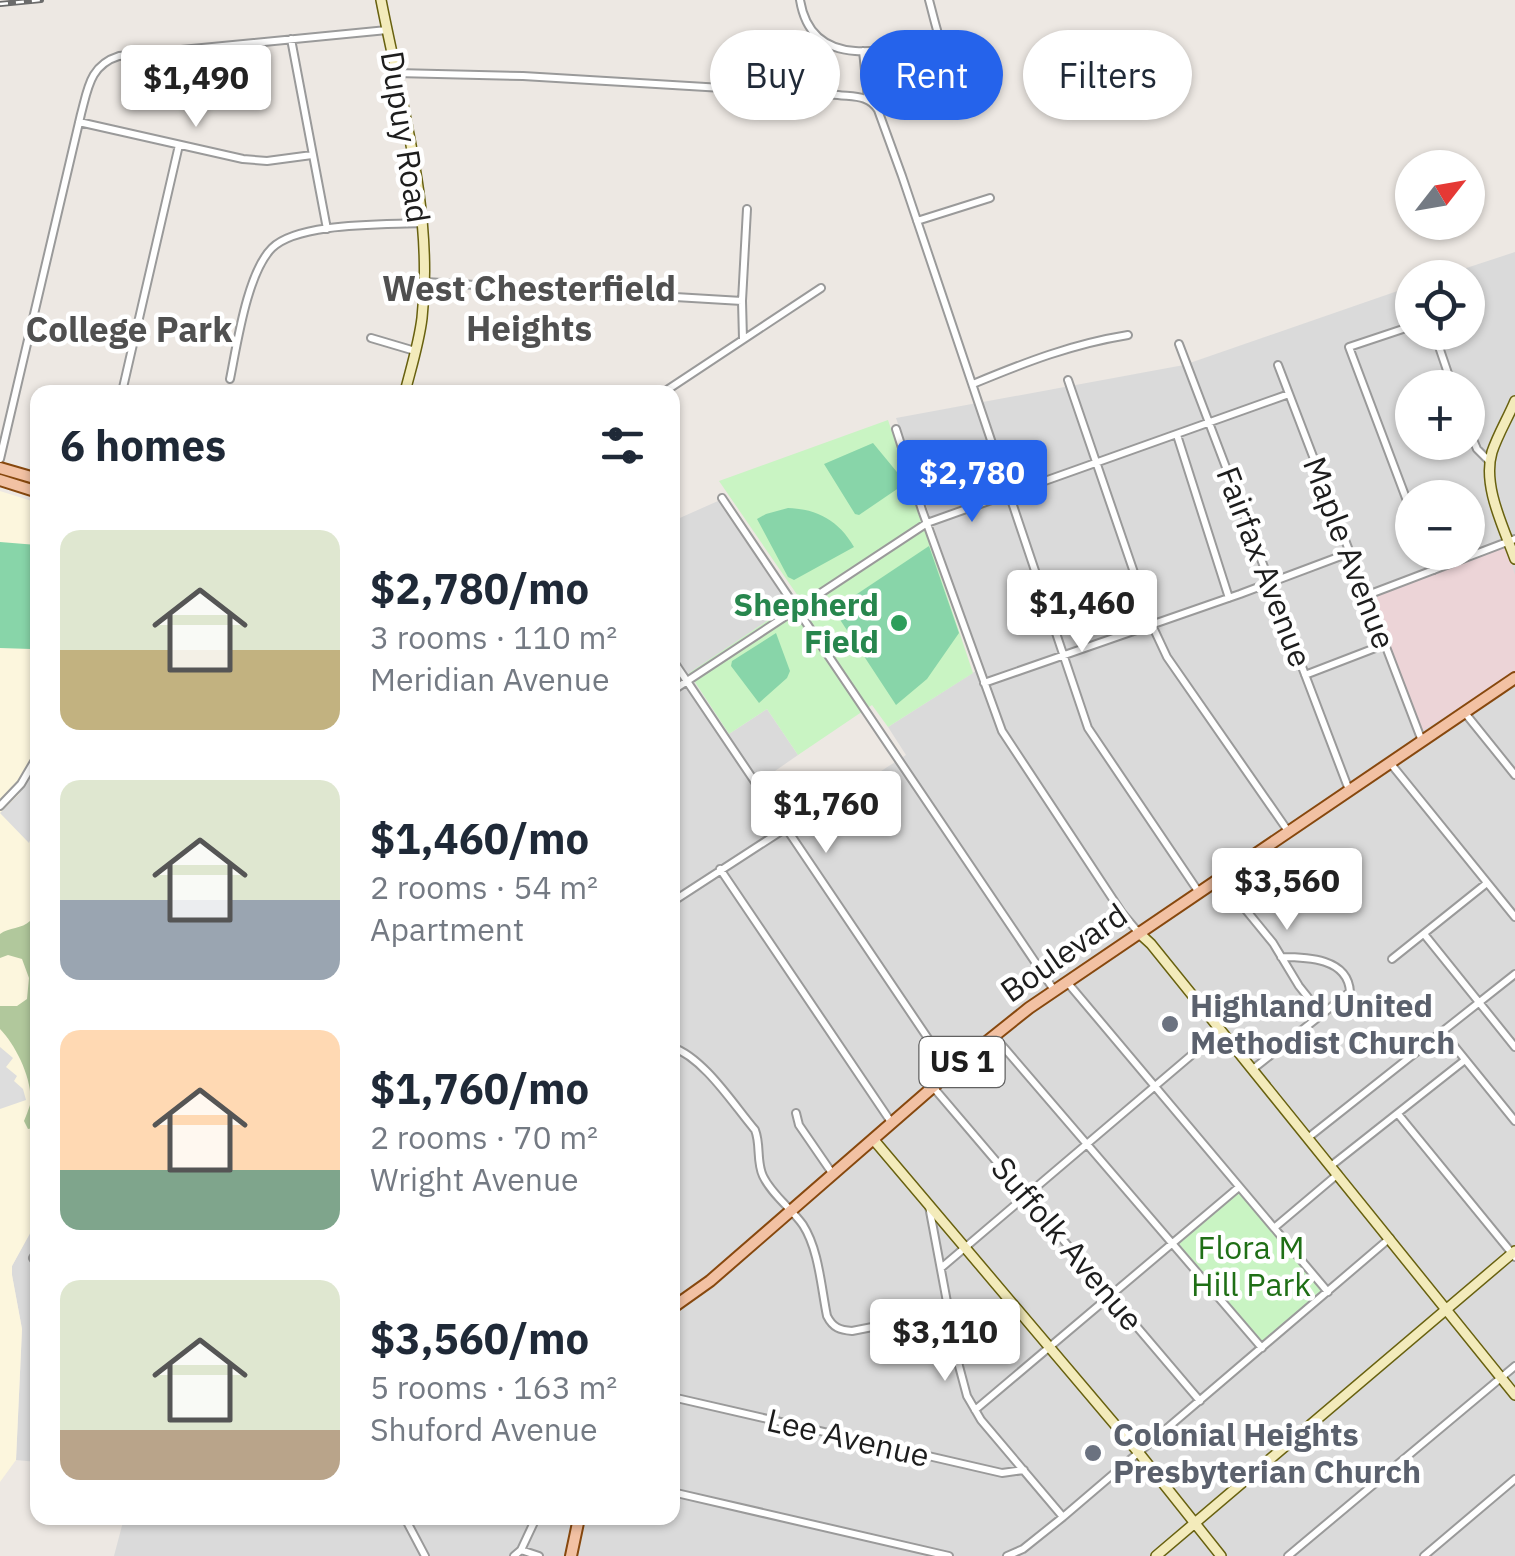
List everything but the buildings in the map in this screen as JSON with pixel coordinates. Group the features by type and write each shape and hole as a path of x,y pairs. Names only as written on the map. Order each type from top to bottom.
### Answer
{"main road":[{"path":"0,468 30,477"},
{"path":"0,480 30,489"},
{"name":"Boulevard","path":"680,1302 710,1281 993,1035 1066,981 1515,678"},
{"path":"571,1556 578,1525"}],"street":[{"name":"Dupuy Road","path":"381,0 416,178 421,223 422,316 406,385"},
{"path":"800,0 808,26 817,39 833,47 860,50"},
{"path":"929,0 937,30"},
{"path":"0,459 91,78 98,67 110,59 387,30"},
{"path":"291,39 326,229"},
{"path":"396,73 523,76 860,98"},
{"path":"882,120 1093,738 1198,891"},
{"path":"80,122 256,160 312,155"},
{"path":"124,385 180,145"},
{"path":"917,221 990,198"},
{"path":"743,339 747,209"},
{"path":"230,379 252,287 267,254 287,237 326,229 421,223"},
{"path":"423,282 742,302"},
{"path":"674,385 822,288"},
{"path":"1395,332 1349,347 1399,480"},
{"path":"973,384 1040,356 1128,335"},
{"path":"371,338 416,351"},
{"name":"Fairfax Avenue","path":"1178,344 1349,790"},
{"name":"Maple Avenue","path":"1278,365 1422,741"},
{"path":"1068,380 1152,624 1177,672 1288,831"},
{"path":"680,686 927,523 1289,394"},
{"path":"1515,401 1490,462 1493,493 1512,540 1515,560"},
{"path":"896,429 1006,740 1122,913 1254,1069 1515,1394"},
{"path":"1177,436 1229,598"},
{"path":"1485,457 1490,462"},
{"path":"722,498 1054,990"},
{"path":"1485,550 1512,540"},
{"path":"984,682 1349,553"},
{"path":"1366,596 1434,570"},
{"path":"1305,675 1384,644"},
{"path":"680,671 951,1072"},
{"path":"1464,712 1515,775"},
{"path":"1390,763 1515,917"},
{"path":"0,806 30,768"},
{"path":"680,894 786,828"},
{"path":"720,869 892,1123"},
{"path":"1219,877 1322,1015"},
{"path":"1392,960 1487,883"},
{"path":"1424,934 1515,1047"},
{"path":"1254,1069 1351,988 1325,960 1282,957"},
{"path":"1309,1137 1515,974"},
{"path":"1066,981 1328,1292"},
{"path":"941,1268 1221,1030"},
{"path":"1442,1031 1515,1121"},
{"path":"993,1035 1262,1348"},
{"path":"680,1050 699,1062 755,1130 761,1172 802,1224 811,1243 827,1316 838,1329 857,1330 949,1312"},
{"path":"1274,1228 1398,1114 1465,1060"},
{"name":"Suffolk Avenue","path":"934,1087 1200,1401"},
{"path":"796,1113 799,1125 833,1174"},
{"path":"1156,1556 1514,1254 1398,1114"},
{"path":"873,1140 1139,1453 1221,1556"},
{"path":"975,1410 1239,1187"},
{"path":"929,1204 964,1385 975,1410 1063,1517"},
{"path":"1007,1556 1026,1552 1390,1238"},
{"path":"1288,1556 1515,1366"},
{"name":"Lee Avenue","path":"680,1400 1002,1474 1024,1470"},
{"path":"1424,1556 1515,1479"},
{"path":"680,1494 949,1556"},
{"path":"408,1525 426,1556"},
{"path":"532,1525 518,1553 539,1556"}],"shaded area":[{"path":"1515,252 1515,1556 114,1556 122,1525 680,1525 680,518 718,501 789,606 689,674 729,734 767,709 798,755 762,780 778,805 828,771 844,795 906,755 888,727 982,667 896,418 1184,365 1395,292 1395,350 1485,350 1485,262"},
{"path":"0,491 30,500 30,1233 12,1266 22,1329 16,1460 0,1482"},
{"path":"1507,546 1515,575 1515,672 1421,732 1371,598 1444,570 1485,570 1485,554"},
{"path":"30,776 29,843 0,813"},
{"path":"0,1047 13,1058 6,1067 17,1076 14,1081 23,1089 26,1100 0,1109"},
{"path":"30,1232 30,1461 16,1460 22,1329 12,1266"}],"green space":[{"path":"888,420 973,673 888,727 872,705 798,755 767,709 729,734 689,673 800,599 719,481"},
{"path":"873,443 906,483 859,515 824,464"},
{"path":"788,508 827,518 854,547 794,580 788,577 757,519"},
{"path":"0,542 30,544 30,649 0,648"},
{"name":"Shepherd Field","path":"929,546 959,633 927,679 896,705 835,612"},
{"path":"776,633 790,671 759,703 731,666 732,661"},
{"path":"30,920 30,1091 18,1054 0,1029 0,1006 17,1006 27,999 29,978 22,959 8,955 0,958 0,934"},
{"path":"30,1105 30,1129 24,1121"},
{"name":"Flora M Hill Park","path":"1240,1192 1323,1289 1262,1341 1179,1244"}],"railway":[{"path":"0,4 41,0"}],"place":[{"name":"Shepherd Field","path":"899,623"},
{"name":"Highland United Methodist Church","path":"1170,1024"},
{"name":"Colonial Heights Presbyterian Church","path":"1093,1453"}],"district":[{"name":"West Chesterfield Heights","path":"529,309"},
{"name":"College Park","path":"129,330"}]}
